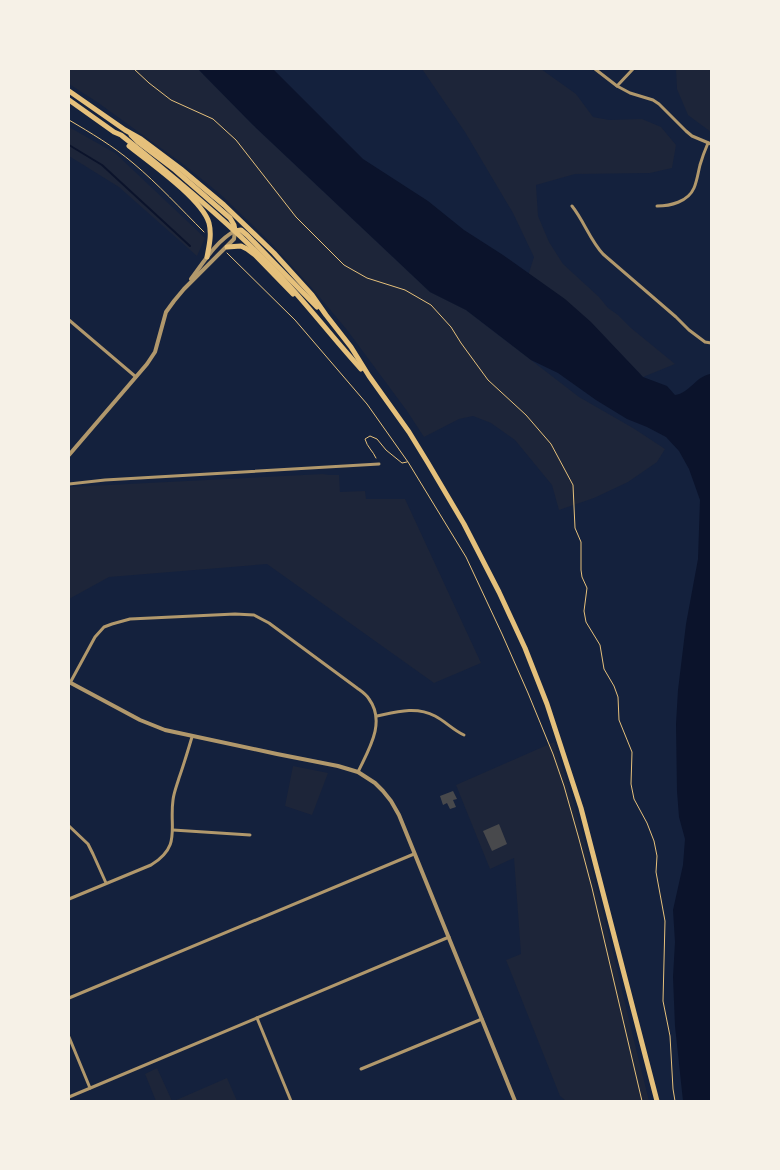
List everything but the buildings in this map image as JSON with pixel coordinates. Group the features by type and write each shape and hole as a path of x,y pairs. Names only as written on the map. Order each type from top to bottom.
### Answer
{"highway":[{"path":"69,91 141,139 181,169 244,223 274,253 312,296 351,347 409,432 460,517 499,592 536,675 559,739 581,808 657,1101"},
{"path":"69,100 122,136 173,176 235,230 282,277 346,353 369,376"},
{"path":"126,130 230,218 235,230"},
{"path":"114,132 193,199 206,216 210,230 207,257"},
{"path":"235,230 241,230 247,235 326,315"},
{"path":"225,249 240,246 247,249 293,294 302,300"}],"street":[{"path":"595,69 617,86 630,93 653,100 692,136 710,144 701,162 692,192 677,203 657,206"},
{"path":"617,86 633,69"},
{"path":"572,206 602,254 699,338 711,343"},
{"path":"184,289 234,239 235,230"},
{"path":"69,455 136,378 153,355 166,312 207,257 228,234 235,230"},
{"path":"69,320 136,378"},
{"path":"69,484 104,480 378,464"},
{"path":"358,772 377,725 377,716 368,698 259,617 248,614 130,619 112,624 104,628 95,637 70,683 153,726 192,737 338,766 358,772 375,783 388,796 399,815 516,1101"},
{"path":"377,716 406,710 427,712 464,735"},
{"path":"69,899 151,865 166,853 173,830 173,799 192,737"},
{"path":"69,826 88,844 106,883"},
{"path":"173,830 250,835"},
{"path":"69,998 414,854"},
{"path":"69,1097 450,937"},
{"path":"256,1018 291,1101"},
{"path":"361,1069 483,1018"},
{"path":"69,1037 90,1088"}],"path":[{"path":"134,69 171,100 213,120 236,140 296,216 344,265 368,278 405,290 431,305 451,327 460,344 488,380 526,415 551,444 573,485 575,528 581,542 581,570 587,588 584,611 586,622 600,645 604,669 618,697 619,720 632,752 631,784 634,799 647,823 657,856 656,872 665,921 663,1001 670,1036 675,1101"},
{"path":"69,120 132,162 167,194 210,239"},
{"path":"225,249 295,320 367,404 408,462 466,557 528,693 564,786 584,856 642,1101"},
{"path":"378,464 373,451 366,445 365,439 370,436 377,439 386,450 402,463 408,462"}],"shaded area":[{"path":"69,69 198,69 252,124 430,292 466,310 579,397 665,449 657,462 628,482 594,498 559,510 552,485 515,440 491,423 473,416 459,419 424,437 347,330 271,243 220,194 183,164 69,84"},
{"path":"198,69 273,69 363,159 428,201 464,230 565,299 591,322 643,377 667,386 675,395 685,391 700,378 711,375 711,1101 683,1101 675,1026 673,977 675,942 673,910 683,865 685,839 679,817 676,724 686,624 698,559 700,500 689,469 679,451 666,437 627,419 596,400 558,373 531,360 466,310 430,292 252,124"},
{"path":"422,69 541,69 576,94 593,117 609,120 642,119 661,127 676,145 672,168 650,173 575,174 536,185 538,216 549,242 563,264 599,297 608,308 675,364 643,377 614,347 527,279 534,257 513,213 465,132"},
{"path":"676,69 711,69 711,132 688,115 677,89"},
{"path":"69,127 115,153 205,238 197,256 119,187 69,156"},
{"path":"323,474 339,475 340,492 365,491 366,499 405,499 481,663 434,683 267,564 109,577 69,599 69,487"},
{"path":"554,742 588,853 649,1101 566,1101 560,1096 506,960 521,954 514,858 490,869 456,785"},
{"path":"293,766 328,773 312,815 285,806"},
{"path":"157,1068 172,1101 156,1101 145,1074"},
{"path":"227,1078 237,1101 174,1101"}],"waterway":[{"path":"69,145 102,165 190,246"}]}
